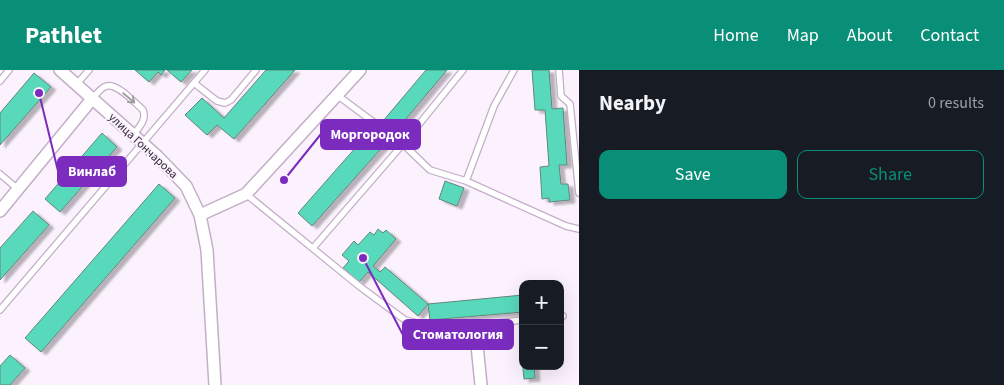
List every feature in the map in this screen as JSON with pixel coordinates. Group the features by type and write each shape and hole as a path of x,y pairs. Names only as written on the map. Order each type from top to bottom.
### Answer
{"street":[{"name":"улица Гончарова","path":"60,70 138,139 186,186 200,215 207,250 215,385"},
{"path":"200,215 246,194 360,70"},
{"path":"0,210 92,99"},
{"path":"475,325 481,385"}],"lane":[{"path":"0,81 9,70"},
{"path":"76,85 89,70"},
{"path":"0,310 138,139 205,70"},
{"path":"194,83 217,101 225,103 231,100 256,70"},
{"path":"313,248 403,144 463,70"},
{"path":"466,181 494,106 514,70"},
{"path":"558,70 561,96 570,104 579,193"},
{"path":"92,99 103,87 110,85 116,87 143,110 145,116 138,139"},
{"path":"337,95 403,144 430,170 466,181 566,226 579,229"},
{"path":"0,174 18,189"},
{"path":"246,194 359,286 405,320 430,325 475,325 519,320"}],"building":[{"path":"135,70 165,70 161,75 158,72 149,82"},
{"path":"167,70 192,70 181,82"},
{"path":"266,70 295,70 234,139 217,125 207,135 185,115 202,98 224,118"},
{"path":"426,70 447,70 395,132 383,121"},
{"path":"532,70 549,70 552,109 563,108 567,165 559,165 561,184 568,184 570,200 549,202 549,198 542,199 540,167 549,166 545,110 535,110"},
{"path":"34,73 51,87 0,145 0,113"},
{"path":"372,129 387,142 312,226 298,213"},
{"path":"102,133 117,147 60,212 45,199"},
{"path":"445,181 464,188 457,206 439,199"},
{"path":"159,184 175,198 41,352 25,338"},
{"path":"33,211 49,225 0,280 0,248"},
{"path":"378,229 383,233 386,230 396,239 373,266 380,272 385,267 428,304 418,316 368,272 359,282 343,268 349,261 342,255 354,241 358,245 370,232 374,235"},
{"path":"519,295 519,312 430,320 428,304"},
{"path":"10,355 25,368 10,385 0,385 0,366"},
{"path":"523,370 534,370 535,378 524,379"}],"place":[{"name":"Винлаб","path":"39,93"},
{"name":"Моргородок","path":"284,180"},
{"name":"Стоматология","path":"363,258"}]}
